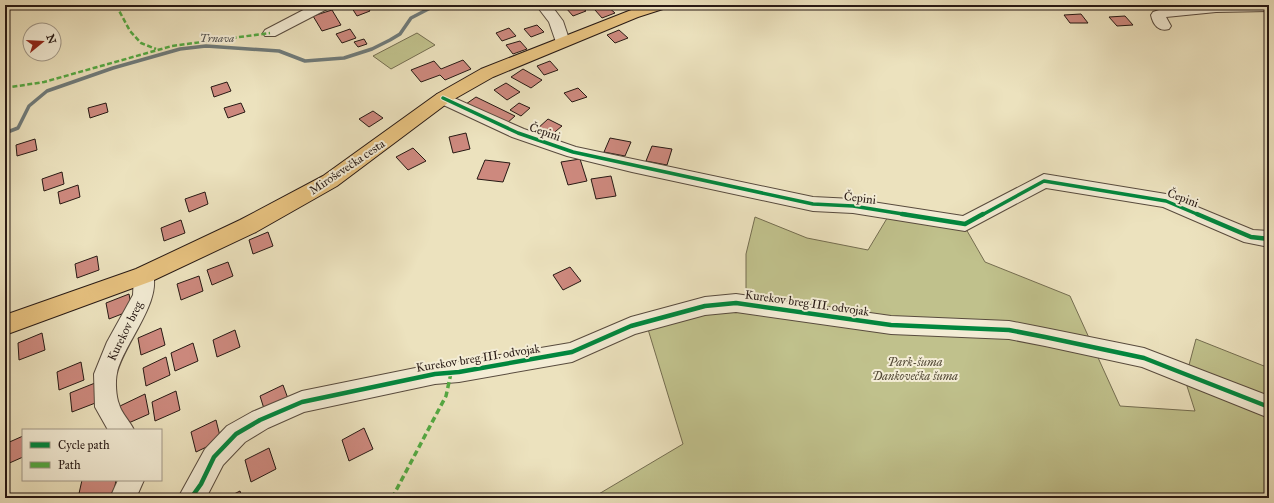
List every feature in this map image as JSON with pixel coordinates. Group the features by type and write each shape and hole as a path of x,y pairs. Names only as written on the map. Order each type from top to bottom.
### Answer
{"main road":[{"name":"Miroševečka cesta","path":"5,326 144,274 248,226 330,181 443,98 488,72 632,14 660,5"}],"street":[{"path":"270,33 324,5"},
{"path":"543,5 556,21 562,42"},
{"path":"1164,26 1158,17 1158,15 1162,13 1230,7 1269,7"},
{"name":"Čepini","path":"443,98 518,133 573,152 813,204 853,206 965,224 1044,181 1166,200 1251,237 1269,239"},
{"name":"Kurekov breg","path":"121,429 107,407 105,374 115,349 143,295 144,274"},
{"name":"Kurekov breg III. odvojak","path":"191,498 201,484 214,457 236,434 260,420 302,402 435,374 459,372 572,352 631,326 705,306 736,303 891,325 1009,330 1046,337 1144,358 1269,407"},
{"path":"123,498 131,481"}],"green space":[{"path":"417,33 435,45 391,69 373,56"},
{"name":"Park-šuma Dankovečka šuma","path":"889,215 966,229 985,262 1070,296 1120,406 1195,411 1185,380 1196,339 1269,368 1269,498 592,498 683,444 647,326 689,315 746,307 746,254 755,217 807,238 868,250"}],"building":[{"path":"350,5 366,5 370,11 357,16"},
{"path":"579,5 586,11 573,16 566,8"},
{"path":"607,6 615,13 602,18 595,10"},
{"path":"332,10 341,25 322,31 313,16"},
{"path":"1081,14 1088,23 1070,23 1064,15"},
{"path":"1125,16 1133,25 1117,26 1109,17"},
{"path":"537,25 544,32 531,37 524,29"},
{"path":"509,28 516,36 502,41 496,33"},
{"path":"350,29 356,38 342,43 336,34"},
{"path":"619,30 628,38 615,43 607,35"},
{"path":"364,39 367,44 358,47 354,42"},
{"path":"520,41 527,49 513,54 506,45"},
{"path":"463,60 471,69 445,80 440,75 421,82 411,70 434,61 441,69"},
{"path":"550,61 558,70 544,75 537,66"},
{"path":"523,69 542,80 531,88 511,77"},
{"path":"227,82 231,91 214,97 211,87"},
{"path":"506,83 520,92 507,100 494,90"},
{"path":"578,88 587,97 572,102 564,93"},
{"path":"476,97 515,116 506,124 466,104"},
{"path":"106,103 108,112 90,118 88,108"},
{"path":"241,103 245,112 228,118 224,108"},
{"path":"519,103 530,108 521,116 510,110"},
{"path":"373,111 383,118 369,127 359,119"},
{"path":"548,119 562,126 550,136 537,129"},
{"path":"466,133 470,149 453,153 449,137"},
{"path":"610,138 631,142 625,156 604,152"},
{"path":"35,139 37,150 17,156 16,145"},
{"path":"652,146 672,149 667,165 646,161"},
{"path":"413,148 426,161 408,170 396,157"},
{"path":"580,159 587,181 568,185 561,162"},
{"path":"485,160 510,163 503,182 477,179"},
{"path":"62,172 64,184 44,191 42,179"},
{"path":"611,176 616,196 596,199 591,179"},
{"path":"78,185 80,197 60,204 58,192"},
{"path":"205,192 208,204 189,212 185,199"},
{"path":"181,220 185,233 164,241 161,228"},
{"path":"268,232 273,246 253,254 249,240"},
{"path":"97,256 99,270 77,278 75,264"},
{"path":"228,262 233,276 212,285 207,270"},
{"path":"570,267 581,281 563,290 553,275"},
{"path":"199,276 203,291 181,300 177,284"},
{"path":"129,294 132,310 109,319 106,303"},
{"path":"161,328 165,345 141,355 138,338"},
{"path":"235,330 240,347 217,357 213,340"},
{"path":"42,333 45,350 19,360 18,343"},
{"path":"193,343 198,361 175,371 171,353"},
{"path":"166,357 170,375 146,386 143,368"},
{"path":"81,362 84,380 59,390 57,372"},
{"path":"95,383 98,402 72,412 70,393"},
{"path":"283,385 290,404 266,415 260,396"},
{"path":"176,391 180,410 155,421 152,402"},
{"path":"145,394 149,414 124,425 120,406"},
{"path":"216,420 221,440 196,452 191,432"},
{"path":"364,428 373,449 349,461 342,440"},
{"path":"22,436 22,457 5,465 5,444"},
{"path":"269,448 276,469 251,482 245,460"},
{"path":"82,481 116,481 113,498 78,498"},
{"path":"240,491 242,498 226,498"}],"waterway":[{"name":"Trnava","path":"5,133 18,128 29,106 47,91 113,68 180,49 206,46 279,51 305,61 344,58 372,49 390,40 400,34 411,18 436,5"}],"marked path":[{"path":"116,5 130,31 141,43 156,49"},
{"path":"5,88 25,86 63,78 139,54 172,46 242,38 270,33"},
{"path":"392,498 446,396 451,373"}],"cycle path":[{"path":"443,98 518,133 573,152 813,204 853,206 965,224 1044,181 1166,201 1251,237 1269,239"},
{"path":"191,498 201,484 214,457 236,434 260,420 302,402 435,374 459,372 572,352 631,326 705,306 736,303 891,325 1009,330 1045,337 1144,358 1269,407"}]}
